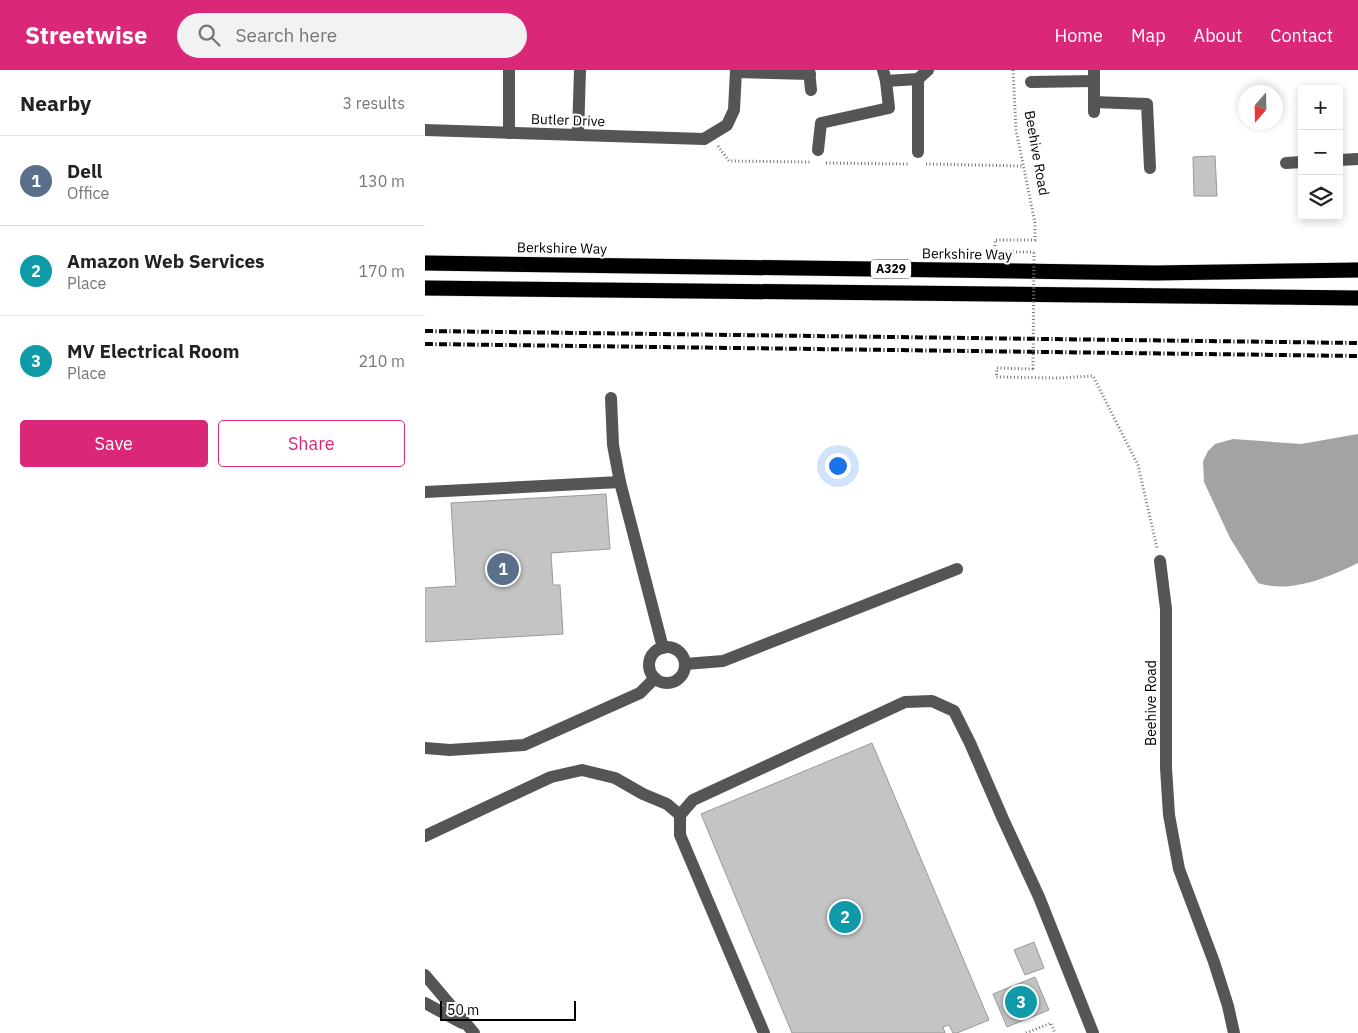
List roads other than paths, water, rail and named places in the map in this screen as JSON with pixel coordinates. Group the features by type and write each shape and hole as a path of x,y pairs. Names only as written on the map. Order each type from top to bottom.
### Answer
{"highway":[{"name":"Berkshire Way","path":"425,263 1155,273 1358,270"},
{"name":"A329","path":"425,288 1105,297 1358,298"}],"street":[{"path":"509,70 509,133"},
{"path":"578,135 580,70"},
{"path":"918,152 918,79 928,70"},
{"path":"736,71 810,72 811,90"},
{"name":"Butler Drive","path":"425,130 713,140 727,125 734,110 736,71"},
{"path":"818,150 821,123 889,108 885,75 918,79"},
{"path":"1031,82 1094,76 1094,107 1147,104 1150,168"},
{"path":"1343,160 1358,159"},
{"path":"1286,163 1298,162"},
{"path":"611,398 613,445 619,482 663,648"},
{"path":"425,492 619,482"},
{"name":"Beehive Road","path":"1160,561 1166,609 1166,768 1169,815 1179,869 1228,1006 1234,1033"},
{"path":"685,664 723,661 957,569"},
{"path":"663,648 675,650 683,658 685,664 681,676 677,680 664,683 655,678 650,672 649,666 653,654 663,648"},
{"path":"425,748 450,750 524,745 641,693 655,678"},
{"path":"764,1033 680,835 680,815 693,800 905,702 932,701 953,711 970,743 1039,897 1093,1033"},
{"path":"425,836 551,777 583,770 615,778 643,794 667,804 680,815"},
{"path":"425,975 472,1030"},
{"path":"425,1003 472,1030"}],"railway":[{"path":"425,331 1358,343"},
{"path":"425,344 1358,356"}],"place":[{"name":"Dell","path":"503,569"},
{"name":"Amazon Web Services","path":"845,917"},
{"name":"MV Electrical Room","path":"1021,1002"}]}
